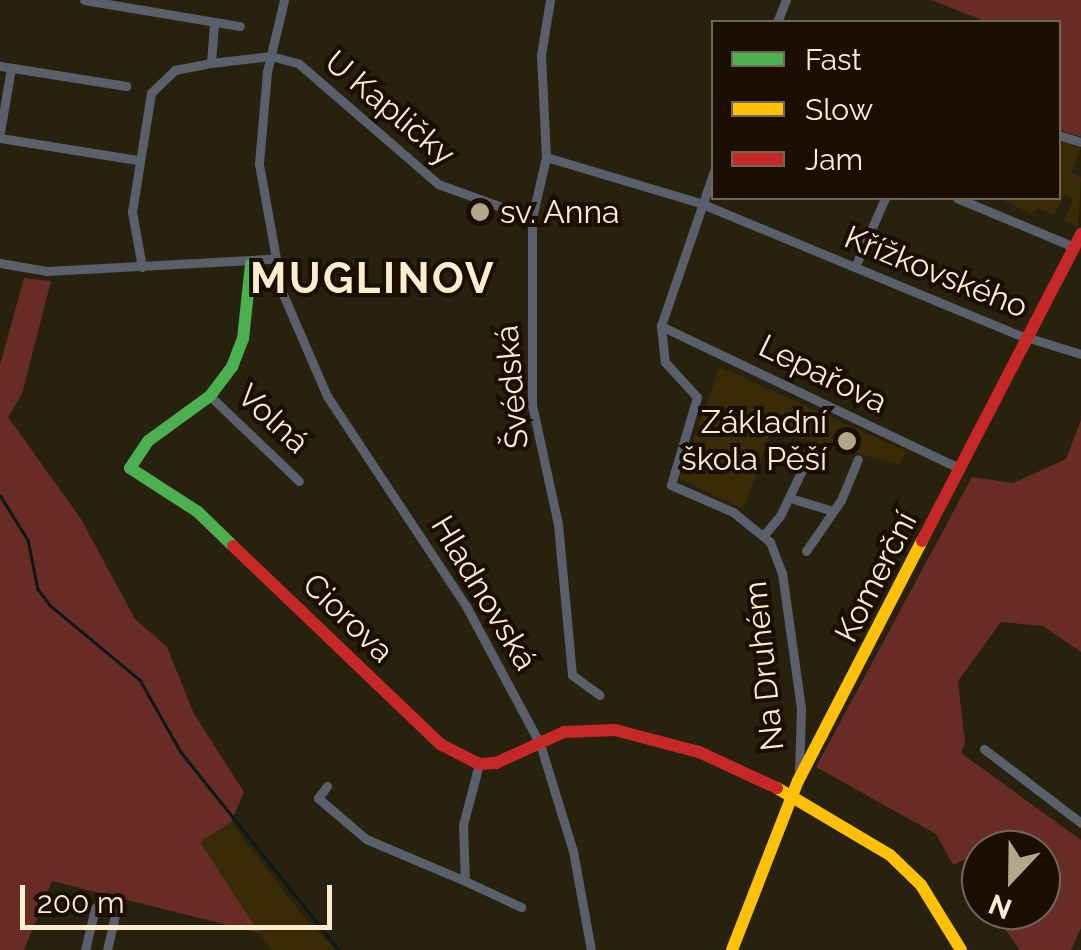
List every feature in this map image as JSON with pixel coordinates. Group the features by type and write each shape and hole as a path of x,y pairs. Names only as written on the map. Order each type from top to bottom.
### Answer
{"street":[{"path":"84,0 240,26"},
{"name":"Hladnovská","path":"284,0 271,56 260,164 272,259 311,366 466,606 540,744 574,851 591,950"},
{"name":"Švédská","path":"550,0 541,55 546,157 532,218 532,405 558,524 572,675 600,695"},
{"path":"211,63 214,23"},
{"path":"142,267 132,212 137,160 147,107 162,78 211,63 271,56"},
{"name":"U Kapličky","path":"271,56 318,77 406,161 453,194 532,218"},
{"path":"126,86 6,67 0,135 137,160"},
{"name":"Křížkovského","path":"546,157 700,204 1027,336 1081,354"},
{"path":"660,326 711,178"},
{"path":"855,267 884,200"},
{"path":"963,200 1078,241"},
{"name":"Komerční","path":"732,950 798,782 1078,241"},
{"path":"0,263 47,271 251,264 272,259"},
{"name":"Volná","path":"130,468 148,441 210,396 232,367 242,339 251,264"},
{"name":"Lepařova","path":"660,326 962,470"},
{"name":"Na Druhém","path":"660,326 665,362 697,396 671,485 733,512 763,536 782,574 800,708 798,782"},
{"name":"Volná","path":"210,396 299,481"},
{"path":"763,536 790,498 814,447"},
{"path":"806,552 834,512 858,459"},
{"name":"Ciorova","path":"130,468 198,512 440,744 479,764"},
{"path":"790,498 834,512"},
{"path":"466,880 463,825 479,764 519,758 540,744 584,729 657,736 792,795 907,868 961,950"},
{"path":"984,749 1081,823"},
{"path":"327,786 318,798 366,839 521,906"},
{"path":"85,950 95,908 107,901 116,911 107,950"}],"shaded area":[{"path":"931,0 1081,0 1081,137 1061,131 1061,20 982,20"},
{"path":"1061,142 1081,148 1071,173 1081,177 1078,227 1064,221 1073,199 1064,195 1054,215 1037,208 1030,214 1003,200 1061,200"},
{"path":"24,278 51,281 22,394 8,417 81,519 135,619 167,647 194,714 244,792 231,822 200,842 259,933 52,881 24,950 0,950 0,365"},
{"name":"Základní škola Pěší","path":"720,367 906,451 900,465 771,431 744,509 679,479"},
{"path":"1081,420 1081,652 1043,626 1001,622 958,681 965,743 961,753 1081,840 1081,928 1071,950 1020,950 1006,930 1061,930 1061,830 961,830 961,861 953,865 936,834 816,767 972,477 1013,483 1066,459"},
{"path":"231,822 303,916 336,950 272,950 230,897 199,842"}],"waterway":[{"path":"0,495 28,540 38,589 51,606 140,680 181,752 339,950"}],"traffic: fast":[{"path":"233,546 198,512 130,468 148,441 210,396 232,367 243,339 251,264"}],"traffic: slow":[{"path":"732,950 798,781 922,541"},
{"path":"777,788 890,855 921,885 961,950"}],"traffic: jam":[{"path":"922,541 1081,234"},
{"path":"233,546 440,744 479,764 496,763 564,732 615,730 699,752 777,788"}],"place":[{"name":"sv. Anna","path":"480,212"},
{"name":"Základní škola Pěší","path":"847,441"}],"district":[{"name":"MUGLINOV","path":"373,279"}]}
